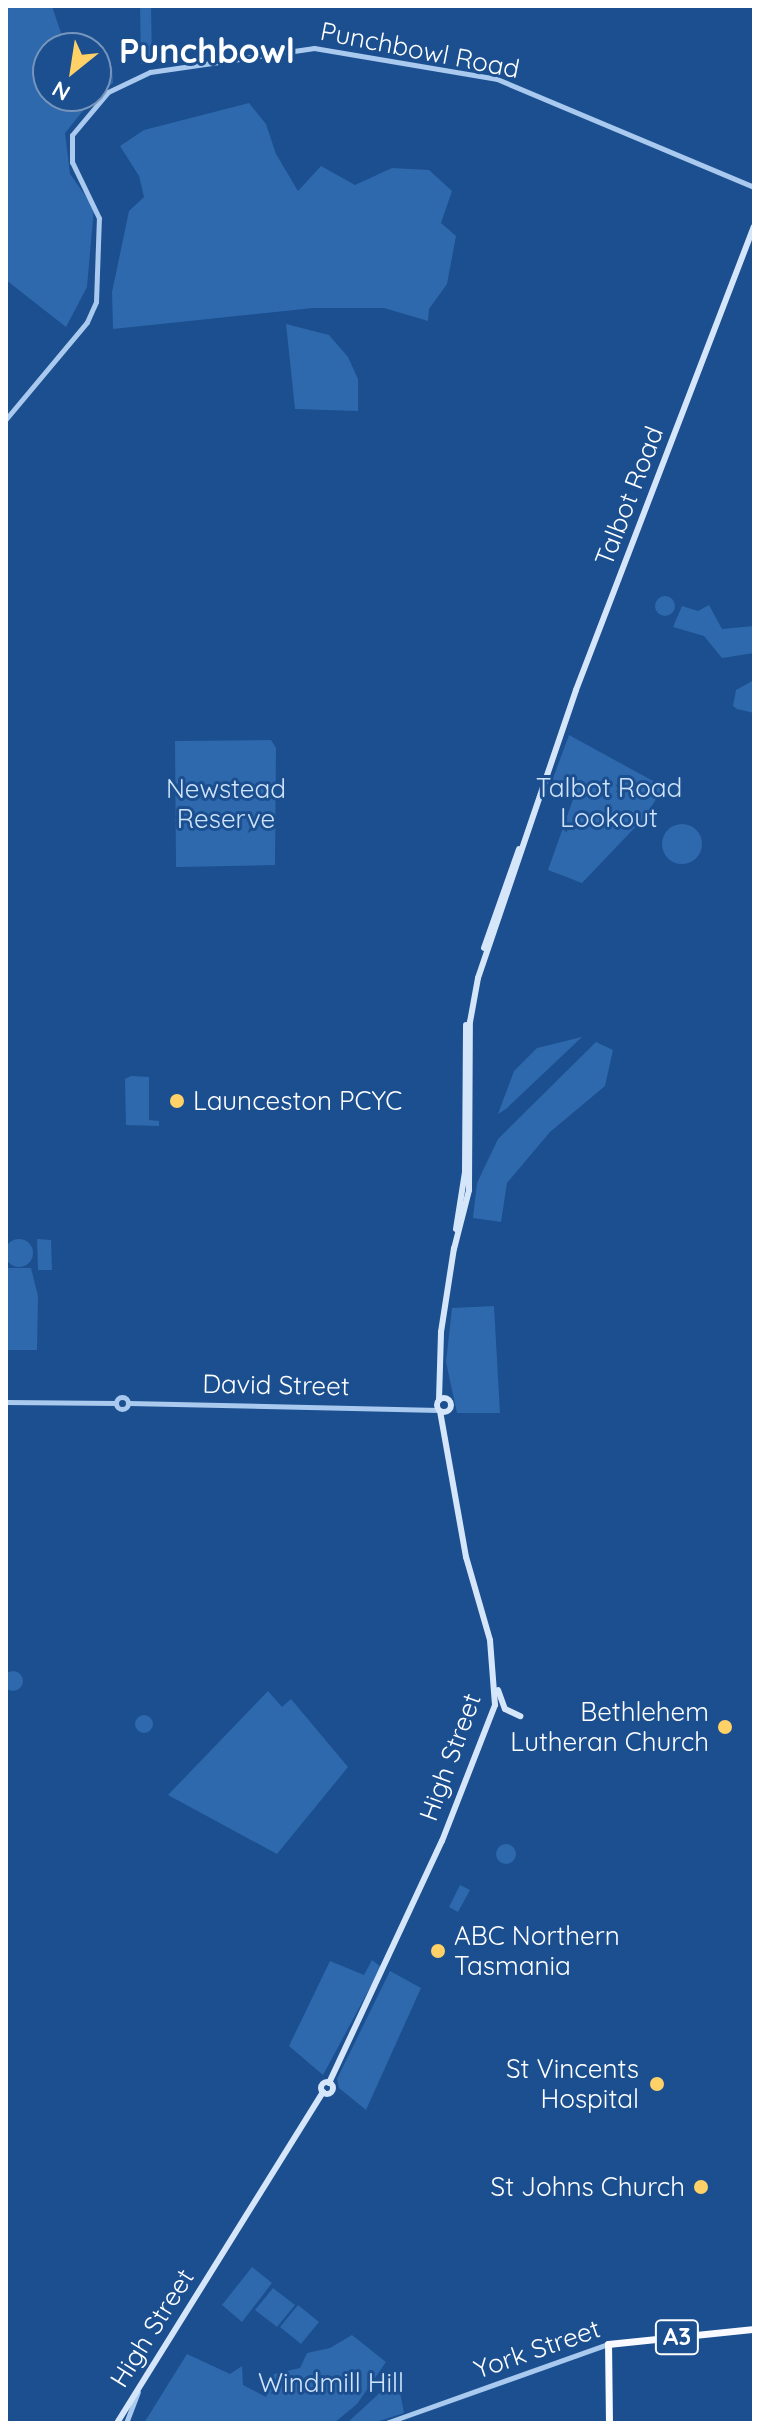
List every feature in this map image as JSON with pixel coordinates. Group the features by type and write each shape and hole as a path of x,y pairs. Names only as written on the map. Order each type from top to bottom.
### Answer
{"highway":[{"name":"York Street","path":"608,2344 754,2329"},
{"path":"608,2344 609,2423"}],"main road":[{"name":"Talbot Road","path":"441,1384 441,1332 468,1167 472,1000 549,771 754,220"},
{"name":"Talbot Road","path":"749,237 754,227"},
{"path":"440,1411 450,1410 441,1384"},
{"path":"441,1384 438,1401 449,1400"},
{"name":"High Street","path":"117,2423 323,2092 322,2084 329,2083 460,1798 493,1714 495,1683 483,1604 466,1557 446,1425 438,1401"},
{"name":"High Street","path":"446,1425 450,1410"},
{"path":"495,1683 505,1709 520,1716"}],"street":[{"name":"Punchbowl Road","path":"6,419 87,322 96,302 99,218 72,162 72,135 108,92 150,72 314,48 497,79 754,187"},
{"name":"David Street","path":"6,1402 116,1403 122,1396 129,1403 422,1407 440,1411"},
{"name":"David Street","path":"422,1407 438,1401"},
{"name":"York Street","path":"386,2423 402,2420 608,2344"},
{"path":"126,2423 141,2384"}],"green space":[{"path":"6,6 52,6 61,32 32,32 32,112 82,112 65,133 70,174 94,208 87,287 66,327 6,280"},
{"path":"140,6 151,6 152,63 141,64"},
{"path":"249,103 266,124 276,154 298,191 321,166 355,185 392,168 429,170 452,191 441,223 456,236 447,284 429,309 428,321 384,308 313,308 113,329 112,292 129,211 144,197 139,176 120,146 144,130"},
{"path":"286,324 329,335 348,357 358,379 358,411 295,409"},
{"path":"665,596 672,599 675,606 672,613 665,616 658,613 655,606 658,599"},
{"path":"709,605 722,629 754,626 754,653 722,658 704,636 673,627 682,606 698,611"},
{"path":"754,680 754,713 737,709 733,706 736,690"},
{"name":"Talbot Road Lookout","path":"569,735 664,787 644,818 582,883 548,870 576,791 552,781"},
{"name":"Newstead Reserve","path":"271,740 276,748 275,865 176,867 175,741"},
{"path":"682,824 696,830 702,844 696,858 682,864 668,858 662,844 668,830"},
{"path":"582,1037 498,1114 514,1071 537,1048"},
{"path":"596,1042 613,1050 605,1086 550,1132 507,1183 501,1222 473,1218 477,1183 498,1139"},
{"path":"131,1076 149,1077 149,1120 159,1121 159,1126 126,1125 125,1079"},
{"path":"19,1239 29,1243 33,1253 29,1263 19,1267 9,1263 5,1253 9,1243"},
{"path":"37,1239 51,1240 52,1270 38,1270"},
{"path":"6,1268 31,1268 38,1296 37,1350 6,1350"},
{"path":"494,1306 500,1413 457,1413 446,1362 452,1308"},
{"path":"13,1671 20,1674 23,1681 20,1688 13,1691 6,1688 3,1681 6,1674"},
{"path":"268,1691 282,1707 291,1699 348,1767 277,1854 168,1795"},
{"path":"144,1715 153,1724 144,1733 135,1724"},
{"path":"506,1844 513,1847 516,1854 513,1861 506,1864 499,1861 496,1854 499,1847"},
{"path":"460,1885 470,1890 458,1912 449,1907"},
{"path":"372,1960 381,1967 323,2075 289,2046 330,1961 364,1975"},
{"path":"390,1971 421,1988 366,2110 339,2088 337,2079"},
{"path":"252,2267 272,2283 242,2322 222,2305"},
{"path":"273,2288 295,2305 277,2327 255,2310"},
{"path":"298,2305 319,2322 301,2344 280,2327"},
{"name":"Windmill Hill","path":"352,2335 386,2362 357,2404 334,2423 144,2423 187,2354 230,2374 242,2366 243,2385 266,2397 274,2374 300,2368 307,2353 330,2348"},
{"path":"397,2377 404,2413 373,2423 347,2423"}],"place":[{"name":"Launceston PCYC","path":"177,1101"},
{"name":"Bethlehem Lutheran Church","path":"725,1727"},
{"name":"ABC Northern Tasmania","path":"438,1951"},
{"name":"St Vincents Hospital","path":"657,2084"},
{"name":"St Johns Church","path":"701,2187"}],"district":[{"name":"Punchbowl","path":"207,51"}]}
